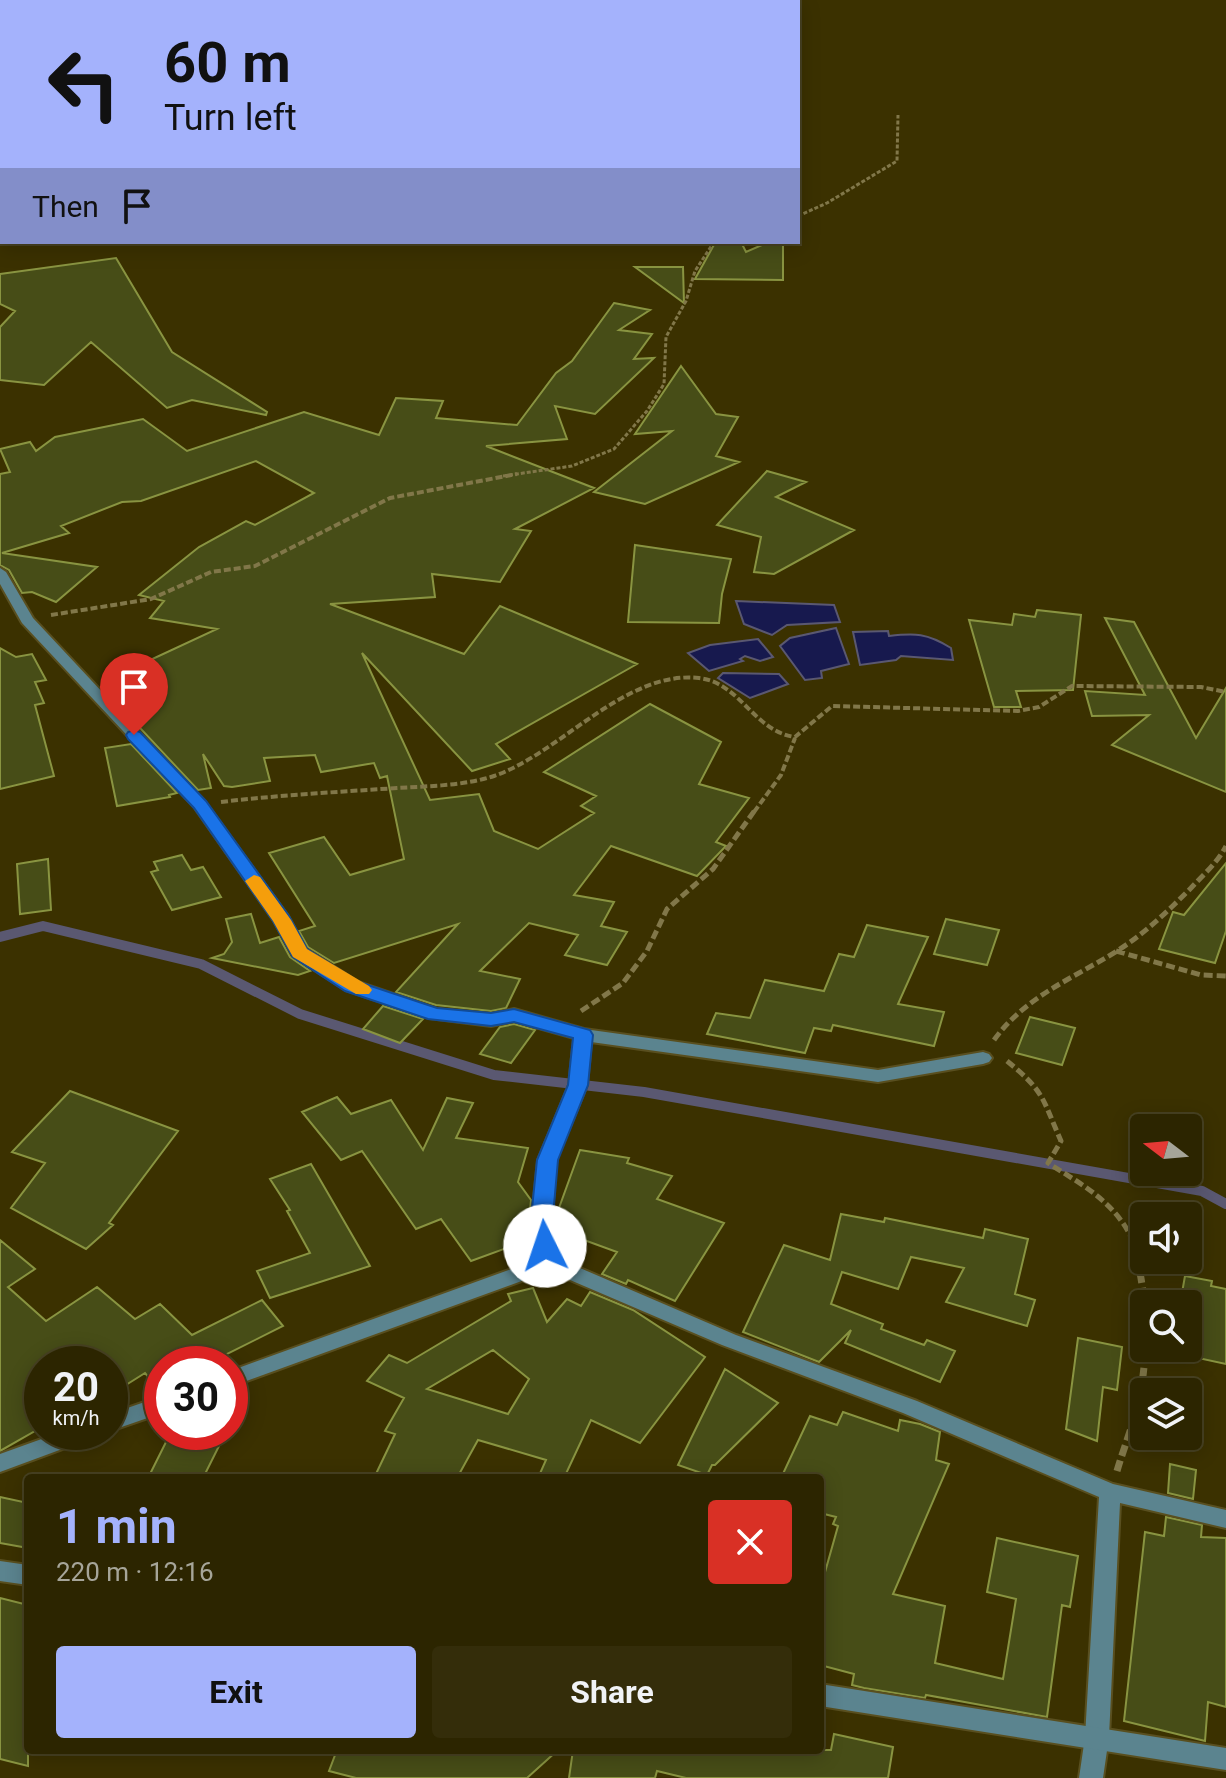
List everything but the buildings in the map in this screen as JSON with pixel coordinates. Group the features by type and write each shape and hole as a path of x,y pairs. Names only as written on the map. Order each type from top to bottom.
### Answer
{"street":[{"path":"0,572 27,620 200,805 282,920 299,952 352,986 435,1014 491,1020 514,1015 583,1035 878,1076 983,1058"},
{"path":"550,1263 541,1228 547,1160 578,1085 583,1035"},
{"path":"248,1372 550,1263 729,1340 910,1407 1110,1492 1226,1519"},
{"path":"0,1463 36,1450"},
{"path":"1091,1778 1097,1737 1110,1492"},
{"path":"0,1571 24,1574"},
{"path":"824,1696 1226,1759"}],"path":[{"path":"800,215 827,203 897,161 898,115"},
{"path":"27,620 151,599 211,572 255,566 390,498 482,479 572,466 614,449 647,411 664,384 666,337 686,301 695,271 713,244"},
{"path":"200,805 280,794 451,783 494,776 551,748 584,721 632,694 673,680 700,678 729,690 777,734 795,737"},
{"path":"583,1035 574,1016 623,983 647,951 667,909 713,869 781,775 795,737 832,706 1018,711 1039,707 1072,686 1201,687 1226,692"},
{"path":"983,1058 1002,1027 1043,989 1116,951 1162,919 1221,856 1226,846"},
{"path":"1116,951 1201,975 1226,976"},
{"path":"983,1058 999,1056 1036,1085 1046,1100 1050,1120 1061,1141 1048,1163 1104,1203 1125,1224 1136,1248 1142,1296 1143,1370 1140,1396 1110,1492"}],"shaded area":[{"path":"736,601 834,605 840,622 787,625 772,635 744,624"},
{"path":"836,628 849,664 821,671 822,678 805,680 780,646 790,638"},
{"path":"888,631 889,636 914,635 935,639 951,648 953,660 901,656 896,660 860,665 853,632"},
{"path":"758,639 773,657 760,661 745,656 740,659 743,661 709,671 688,653 710,645"},
{"path":"723,673 779,674 788,684 750,698 718,678"}],"waterway":[{"path":"0,937 43,926 201,964 300,1014 494,1075 644,1092 1202,1191 1226,1204"}],"slow traffic":[{"path":"254,881 282,920 299,952 363,990"}],"route":[{"path":"134,735 200,805 282,920 299,952 352,986 435,1014 491,1020 514,1015 583,1035 578,1085 547,1160 541,1228 545,1246"}]}
